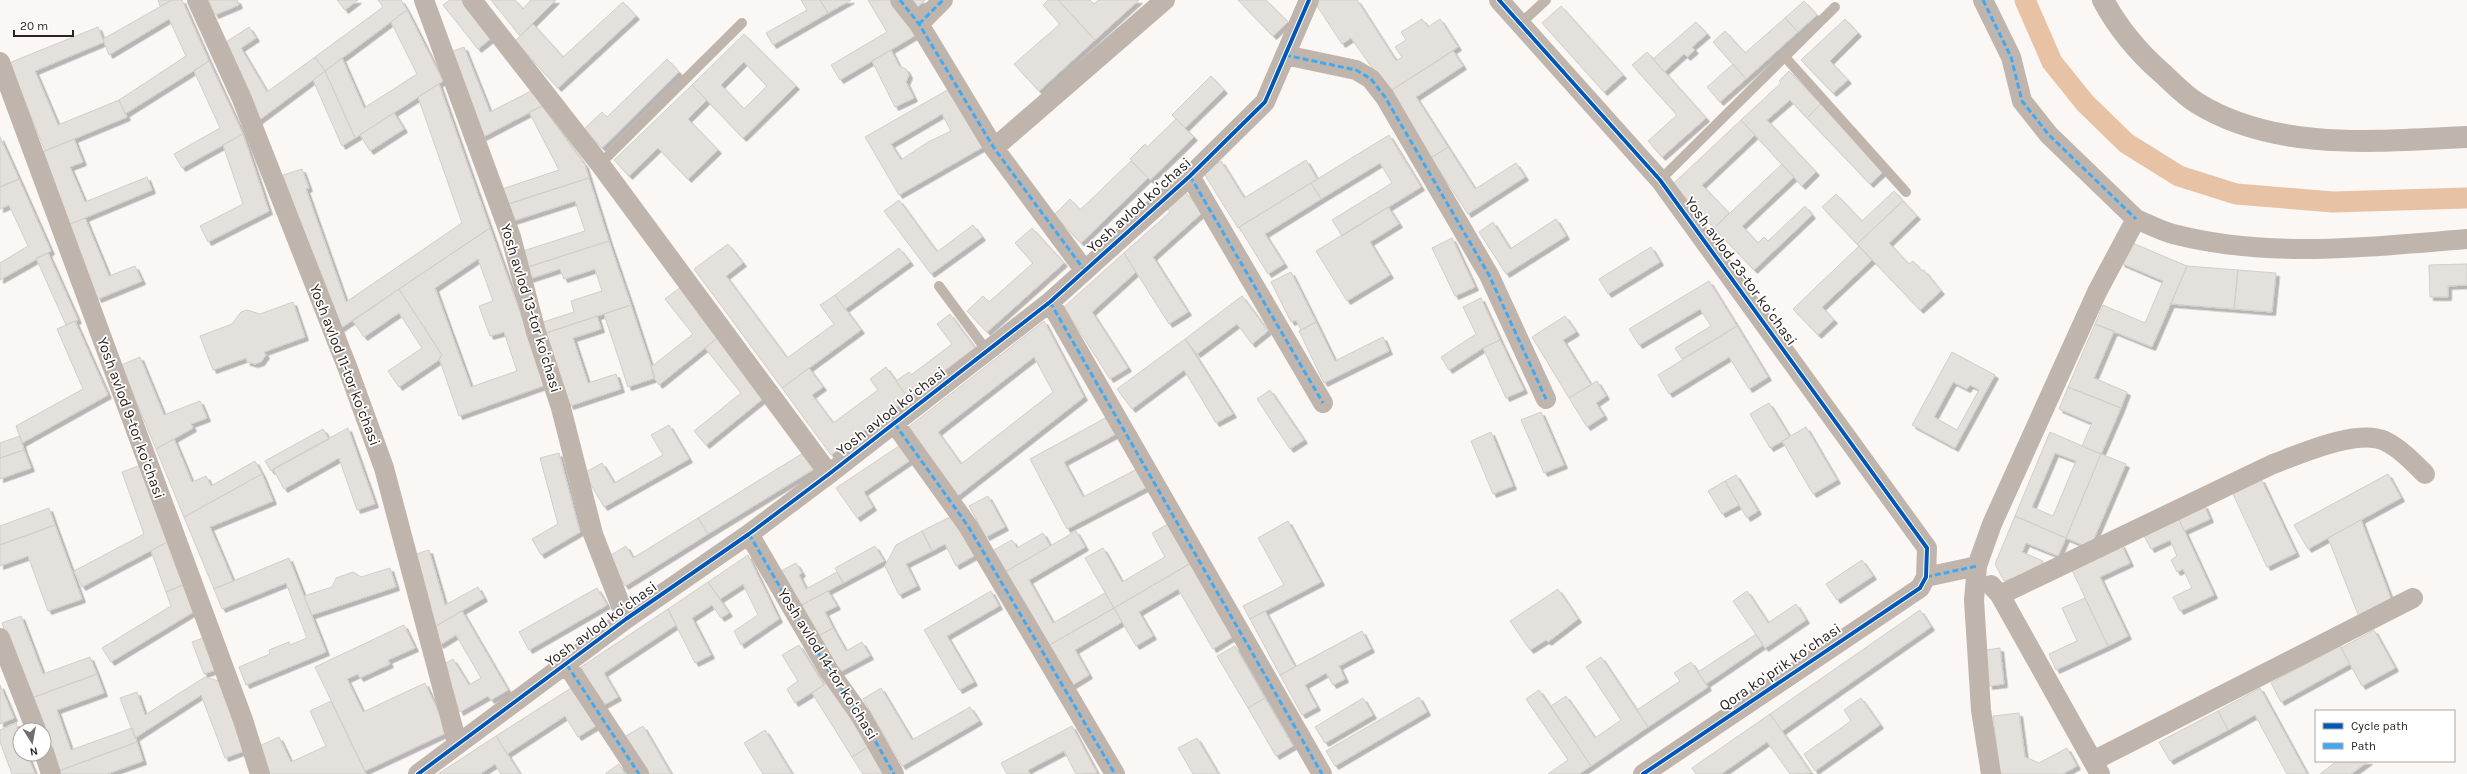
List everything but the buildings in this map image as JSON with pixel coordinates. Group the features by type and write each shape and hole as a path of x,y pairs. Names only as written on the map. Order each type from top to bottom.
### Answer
{"street":[{"name":"Yosh avlod 11-tor koʻchasi","path":"196,0 245,106 348,369 384,468 457,743"},
{"name":"Yosh avlod 13-tor koʻchasi","path":"424,0 511,237 536,332 561,408 593,534 626,619"},
{"path":"472,0 600,164 829,474"},
{"path":"900,0 919,24 994,148 1085,271"},
{"path":"919,24 944,0"},
{"path":"994,148 1165,0"},
{"name":"Yosh avlod koʻchasi","path":"418,774 457,743 567,665 626,619 749,534 895,424 1050,302 1190,176 1265,102 1309,0"},
{"name":"Yosh avlod 23-tor koʻchasi","path":"1499,0 1660,180 1927,548 1932,575"},
{"path":"1983,0 2011,57 2022,101 2049,135 2136,219 2172,234 2195,239 2226,245 2277,249 2357,248 2467,238"},
{"path":"2103,0 2131,42 2152,65 2197,103 2231,118 2264,130 2296,135 2364,141 2467,137"},
{"path":"1285,56 1356,70 1371,79 1385,97 1489,275 1546,399"},
{"name":"Yosh avlod 9-tor koʻchasi","path":"0,62 243,720 260,774"},
{"path":"1190,176 1323,403"},
{"path":"1991,774 1981,710 1972,569 2097,292 2136,219"},
{"path":"1050,302 1322,774"},
{"path":"895,424 968,526 1115,774"},
{"path":"2000,595 2273,464 2307,451 2366,438 2383,440 2399,450 2425,474"},
{"name":"Yosh avlod 14-tor koʻchasi","path":"749,534 829,671 861,716 894,774"},
{"path":"1932,575 1972,569"},
{"path":"1972,569 2000,595 2096,768 2413,598"},
{"name":"Qora koʻprik koʻchasi","path":"1643,774 1920,588 1932,575"},
{"path":"0,638 33,722"},
{"path":"567,665 639,774"},
{"path":"48,762 52,774"}],"lane":[{"path":"1521,23 1546,0"},
{"path":"1660,180 1835,7"},
{"path":"600,164 742,23"},
{"path":"1785,57 1906,192"},
{"path":"939,286 987,351"}],"waterway":[{"path":"2025,0 2052,62 2085,103 2126,143 2179,176 2236,194 2333,202 2467,198"}],"marked path":[{"path":"900,0 919,24 994,148 1085,271"},
{"path":"919,24 943,0"},
{"path":"1983,0 2011,57 2022,101 2049,135 2136,219"},
{"path":"1285,55 1356,70 1371,79 1385,97 1489,275 1546,399"},
{"path":"1190,176 1323,403"},
{"path":"1050,302 1322,774"},
{"path":"895,424 968,526 1115,774"},
{"path":"749,534 829,671 861,716 894,774"},
{"path":"1926,577 1977,566"},
{"path":"567,665 639,774"}],"cycle path":[{"path":"418,774 626,619 749,534 829,474 1050,302 1190,176 1265,102 1309,0"},
{"path":"1499,0 1660,180 1927,548 1926,577 1920,588 1643,774"}]}
